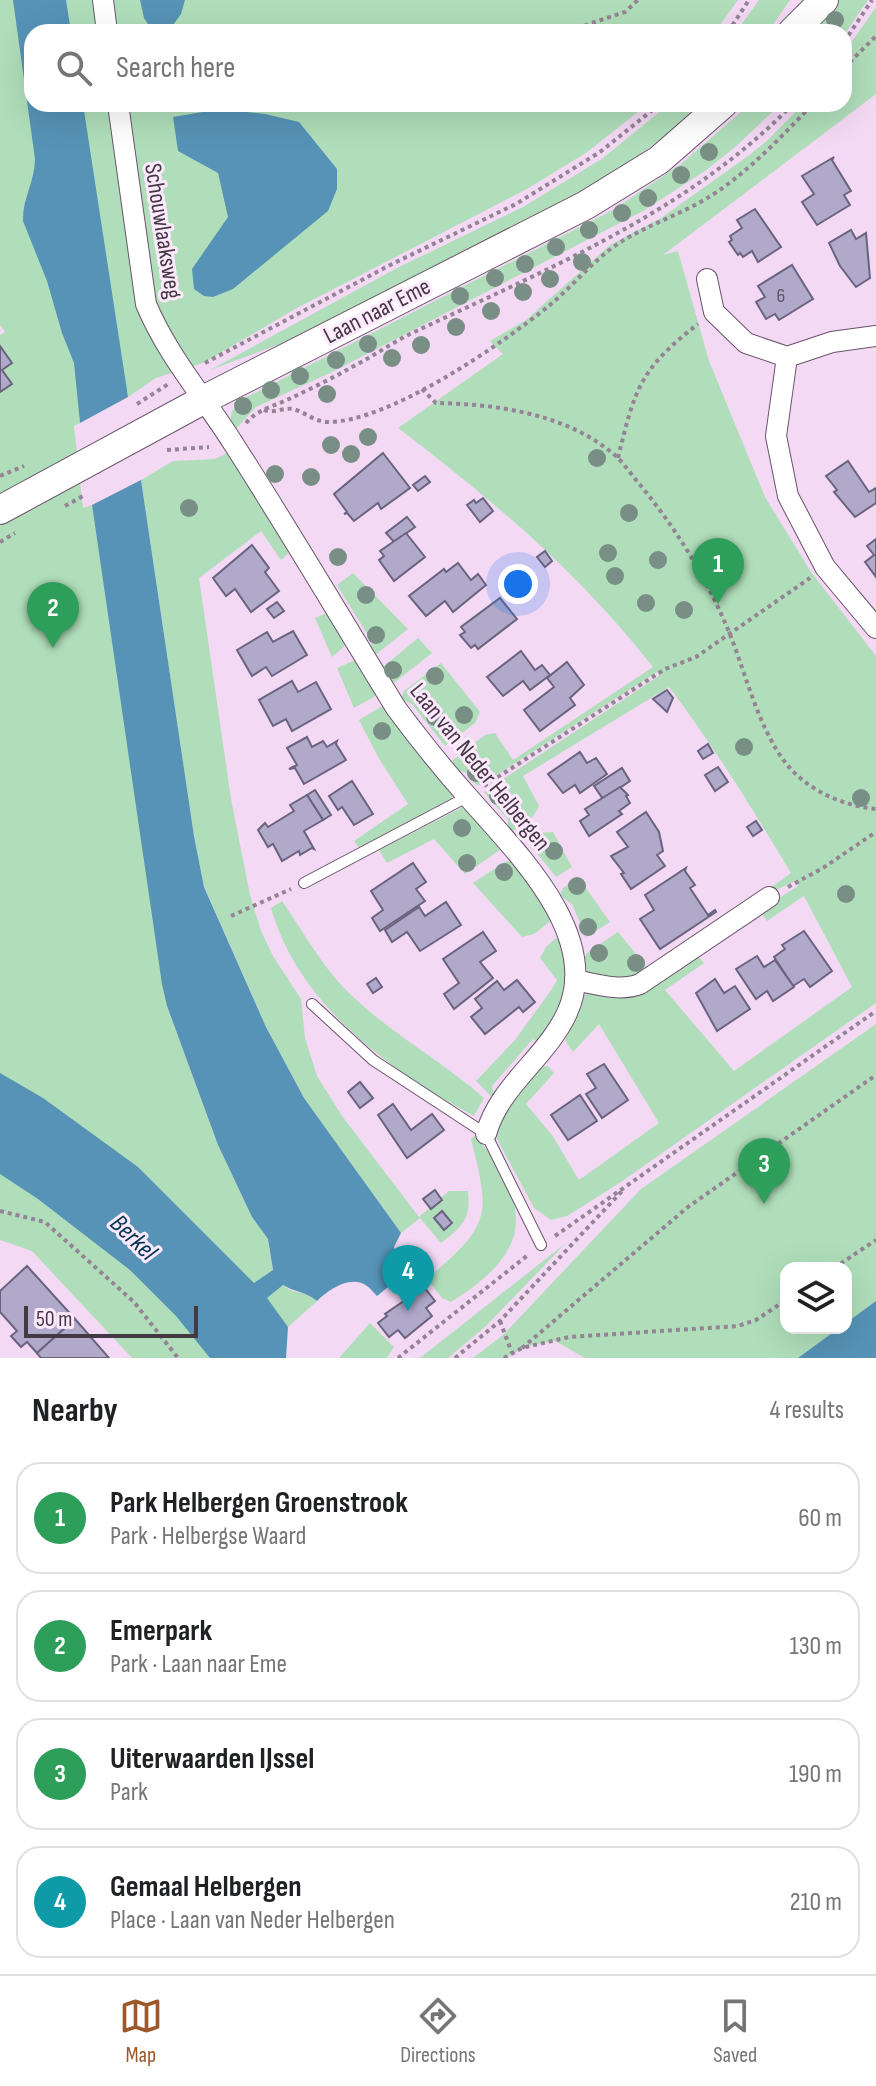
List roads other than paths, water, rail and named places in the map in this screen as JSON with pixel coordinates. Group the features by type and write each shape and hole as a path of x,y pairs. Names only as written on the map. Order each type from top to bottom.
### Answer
{"street":[{"path":"103,0 106,24"},
{"path":"783,24 795,0"},
{"path":"800,24 824,0"},
{"name":"Schouwlaaksweg","path":"119,112 146,304 184,374 203,400"},
{"name":"Laan naar Eme","path":"9,511 203,400 586,205 659,160 714,112"},
{"path":"707,279 714,312 746,343 787,357 832,342 876,336"},
{"path":"787,357 776,436 788,496 825,567 876,628"},
{"name":"Laan van Neder Helbergen","path":"203,400 396,708 535,875 561,916 571,943 575,980 567,1014 491,1117 486,1134"},
{"path":"575,980 618,988 640,984 769,897"}],"lane":[{"path":"304,883 467,797"},
{"path":"312,1004 373,1060 486,1134 541,1245"}],"water":[{"path":"13,0 66,0 70,24 24,24 24,80"},
{"path":"140,0 185,0 174,24 148,24"},
{"path":"28,112 84,112 128,397 80,423 74,363 23,221 35,159"},
{"path":"202,112 247,112 299,122 337,169 337,189 328,211 233,289 213,297 204,296 194,289 192,269 228,217 218,173 178,151 173,117"},
{"name":"Berkel","path":"141,480 204,887 266,1027 304,1098 401,1233 394,1247 399,1278 377,1296 367,1286 354,1282 333,1288 317,1301 283,1285 267,1298 288,1327 286,1358 210,1358 176,1316 130,1270 38,1199 0,1174 0,1073 43,1098 138,1167 254,1283 273,1270 268,1239 252,1217 218,1145 167,1006 162,984 92,505"},
{"path":"876,1301 876,1358 798,1358 831,1334 852,1334 852,1319"}],"place":[{"name":"Park Helbergen Groenstrook","path":"718,604"},
{"name":"Emerpark","path":"53,648"},
{"name":"Uiterwaarden IJssel","path":"764,1204"},
{"name":"Gemaal Helbergen","path":"408,1311"}]}
